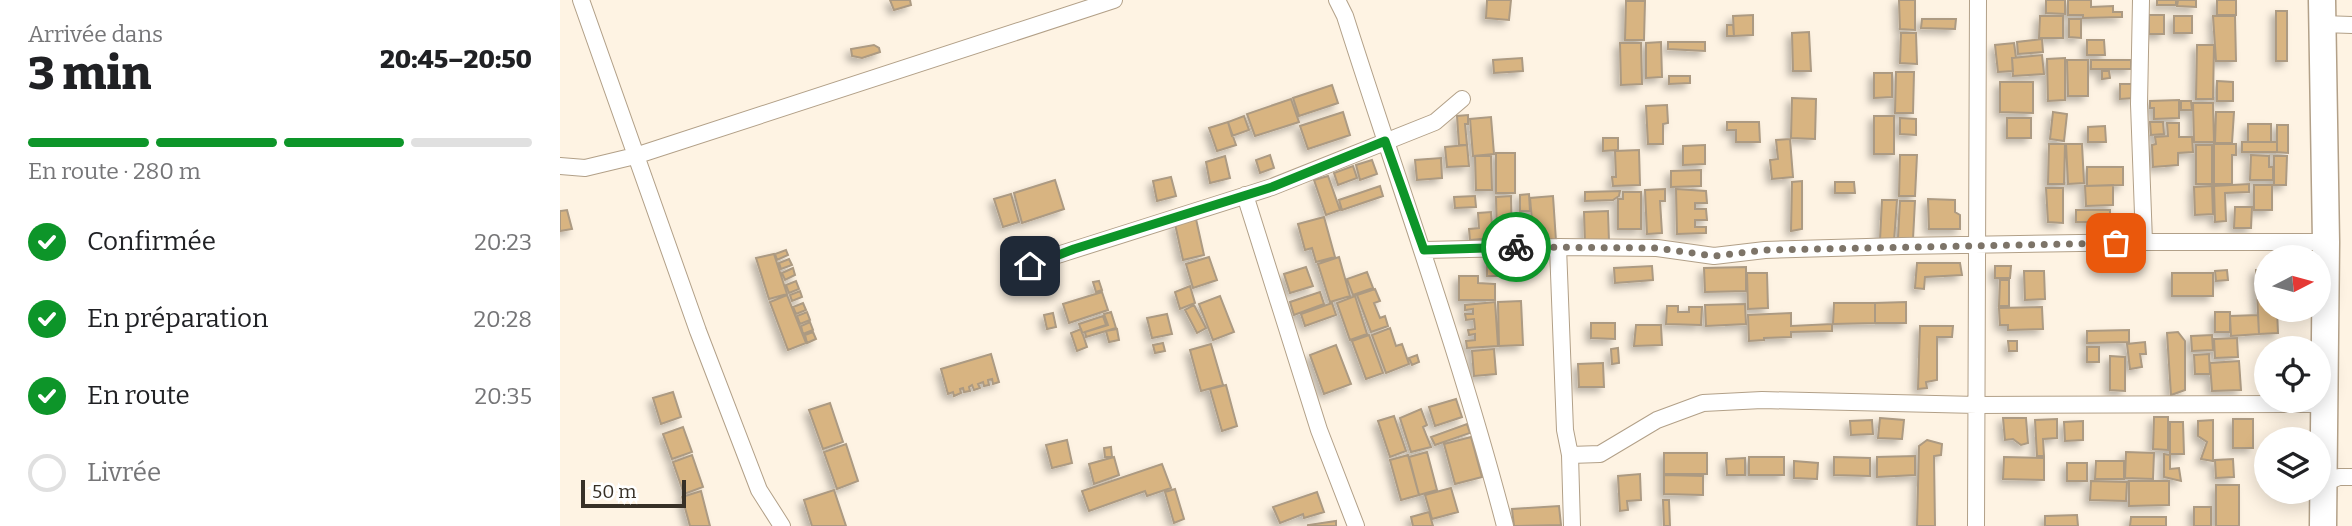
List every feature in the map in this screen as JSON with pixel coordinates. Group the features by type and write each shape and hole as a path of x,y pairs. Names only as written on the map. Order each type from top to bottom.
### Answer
{"main road":[{"path":"2322,12 2325,336"},
{"path":"2323,526 2324,504"}],"street":[{"path":"582,0 698,331 759,490 782,526"},
{"path":"560,166 584,168 635,156 1114,0"},
{"path":"1337,0 1345,16 1424,250 1478,424 1505,526"},
{"path":"1976,526 1978,0"},
{"path":"2141,0 2138,104 2144,242"},
{"path":"2322,12 2352,25"},
{"path":"1012,274 1048,258 1272,187 1435,122 1462,99"},
{"path":"1245,195 1319,430 1356,526"},
{"path":"1424,250 1657,248 1714,256 1765,250 2144,242 2326,242"},
{"path":"1558,247 1565,430 1570,455 1572,526"},
{"path":"1570,455 1600,454 1657,420 1703,403 1762,400 1977,405 2254,404"},
{"path":"2331,481 2340,477 2352,477"}],"building":[{"path":"890,0 910,0 911,5 894,10"},
{"path":"1487,0 1511,0 1509,20 1486,18"},
{"path":"1899,0 1915,0 1915,30 1900,29"},
{"path":"2046,0 2065,0 2065,14 2046,13"},
{"path":"2068,0 2091,0 2091,7 2113,6 2113,12 2122,12 2122,17 2083,18 2083,15 2068,15"},
{"path":"2157,0 2176,0 2176,5 2157,5"},
{"path":"2178,0 2196,0 2196,7 2177,6"},
{"path":"2217,0 2236,0 2236,15 2217,15"},
{"path":"1626,1 1645,1 1644,40 1625,40"},
{"path":"2276,11 2287,11 2287,61 2276,61"},
{"path":"1753,15 1753,35 1734,36 1733,16"},
{"path":"2149,15 2164,15 2164,34 2149,34"},
{"path":"2040,16 2063,16 2063,38 2039,38"},
{"path":"2174,16 2192,16 2192,33 2174,33"},
{"path":"2213,16 2235,16 2236,61 2216,61"},
{"path":"1922,19 1956,19 1955,29 1921,28"},
{"path":"2069,19 2081,19 2081,38 2069,37"},
{"path":"1727,25 1733,25 1734,36 1727,36"},
{"path":"1809,32 1811,71 1793,71 1792,33"},
{"path":"1901,33 1916,33 1917,64 1900,63"},
{"path":"2042,39 2043,52 2018,54 2017,42"},
{"path":"2087,40 2104,40 2105,55 2087,55"},
{"path":"1661,42 1662,77 1646,78 1646,43"},
{"path":"1668,42 1705,42 1705,51 1668,49"},
{"path":"1620,43 1641,43 1642,84 1621,85"},
{"path":"2014,43 2016,58 2012,58 2013,71 1998,72 1995,45"},
{"path":"874,45 880,52 862,58 852,56 851,49"},
{"path":"2197,45 2214,45 2213,99 2196,99"},
{"path":"2042,55 2044,74 2013,76 2012,58"},
{"path":"1522,58 1523,71 1494,73 1493,60"},
{"path":"2065,58 2065,100 2048,101 2047,59"},
{"path":"2067,60 2088,60 2088,96 2068,96"},
{"path":"2091,60 2131,60 2131,69 2091,69"},
{"path":"2102,71 2109,71 2110,78 2102,79"},
{"path":"1896,72 1914,72 1913,113 1895,113"},
{"path":"1874,73 1892,73 1892,97 1874,98"},
{"path":"1669,76 1690,76 1690,83 1669,84"},
{"path":"2217,81 2233,82 2233,101 2217,101"},
{"path":"2000,82 2033,82 2033,113 2000,112"},
{"path":"2120,84 2135,84 2135,98 2120,99"},
{"path":"1332,85 1338,103 1299,116 1293,98"},
{"path":"1792,98 1816,99 1815,139 1791,138"},
{"path":"1291,99 1299,122 1255,136 1247,114"},
{"path":"2179,100 2179,118 2154,119 2154,108 2150,108 2150,101"},
{"path":"2181,101 2191,101 2192,110 2181,110"},
{"path":"2193,103 2213,103 2214,142 2194,142"},
{"path":"1667,105 1668,123 1663,124 1663,144 1648,144 1646,106"},
{"path":"1343,112 1350,135 1308,149 1300,126"},
{"path":"2053,112 2067,114 2064,141 2050,139"},
{"path":"2216,112 2234,112 2232,143 2215,143"},
{"path":"1468,115 1468,124 1465,124 1467,145 1459,145 1457,116"},
{"path":"1244,116 1249,130 1232,136 1228,122"},
{"path":"1874,116 1894,116 1894,154 1874,154"},
{"path":"1491,117 1494,154 1473,156 1470,119"},
{"path":"1900,118 1916,119 1916,135 1900,134"},
{"path":"2007,118 2031,118 2031,138 2007,138"},
{"path":"1228,122 1236,145 1217,151 1209,128"},
{"path":"1727,122 1759,122 1760,142 1736,142 1736,130 1727,130"},
{"path":"2150,122 2163,122 2164,134 2151,135"},
{"path":"2167,123 2179,123 2179,137 2192,137 2193,152 2178,153 2178,165 2153,167 2152,145 2156,144 2155,137 2168,136"},
{"path":"2248,124 2271,124 2271,142 2248,142"},
{"path":"2277,125 2288,125 2288,153 2277,152"},
{"path":"2105,126 2106,142 2088,142 2088,127"},
{"path":"1603,138 1618,138 1618,150 1603,151"},
{"path":"1790,139 1793,177 1772,179 1770,160 1778,159 1776,140"},
{"path":"2242,142 2277,142 2277,152 2242,152"},
{"path":"2049,144 2065,144 2064,184 2048,184"},
{"path":"2066,144 2082,144 2084,183 2068,184"},
{"path":"2214,144 2236,144 2236,155 2232,155 2232,184 2214,184"},
{"path":"1467,145 1469,166 1447,167 1445,147"},
{"path":"1705,145 1705,164 1683,165 1683,146"},
{"path":"2196,145 2212,145 2212,184 2196,184"},
{"path":"1639,150 1640,185 1613,186 1612,177 1616,177 1615,151"},
{"path":"1496,153 1515,153 1515,193 1496,193"},
{"path":"1270,155 1274,168 1260,173 1256,160"},
{"path":"1900,155 1917,155 1915,196 1899,196"},
{"path":"2251,155 2269,156 2269,167 2273,167 2273,180 2250,180"},
{"path":"1225,156 1230,178 1210,183 1206,162"},
{"path":"1475,156 1491,156 1492,190 1476,190"},
{"path":"2274,156 2287,156 2286,185 2274,185"},
{"path":"1441,158 1442,178 1417,180 1415,160"},
{"path":"1372,160 1377,174 1360,180 1356,165"},
{"path":"1353,166 1357,178 1338,185 1334,173"},
{"path":"2087,167 2123,167 2123,185 2087,186"},
{"path":"1701,170 1701,186 1671,187 1671,171"},
{"path":"1328,176 1340,210 1326,215 1314,180"},
{"path":"1171,177 1176,196 1157,201 1153,181"},
{"path":"1055,180 1064,209 1022,223 1014,193"},
{"path":"1802,181 1802,229 1791,231 1792,182"},
{"path":"1835,182 1854,182 1855,193 1835,193"},
{"path":"2249,184 2249,192 2225,193 2226,221 2215,222 2214,186"},
{"path":"2113,185 2113,205 2086,206 2085,186"},
{"path":"2254,185 2272,185 2272,210 2254,210"},
{"path":"1380,186 1383,196 1342,210 1339,200"},
{"path":"2212,186 2213,214 2195,215 2194,187"},
{"path":"2046,188 2063,188 2063,223 2048,222"},
{"path":"1665,189 1665,201 1660,201 1662,233 1647,234 1645,190"},
{"path":"1676,189 1706,191 1707,203 1695,203 1695,209 1706,209 1707,220 1695,220 1695,227 1706,227 1706,233 1677,234"},
{"path":"1620,191 1619,196 1613,200 1585,201 1585,192"},
{"path":"1623,192 1641,192 1641,229 1618,229 1618,199 1623,199"},
{"path":"1011,194 1019,222 1003,227 994,199"},
{"path":"1529,194 1530,211 1520,211 1520,195"},
{"path":"1475,196 1476,207 1455,208 1454,197"},
{"path":"1511,196 1512,237 1497,238 1496,197"},
{"path":"1553,196 1556,241 1534,243 1530,198"},
{"path":"1928,199 1955,200 1955,212 1960,215 1960,229 1929,229"},
{"path":"1882,200 1897,200 1894,241 1880,240"},
{"path":"1900,201 1915,201 1913,239 1898,238"},
{"path":"2235,207 2252,207 2251,228 2234,228"},
{"path":"567,210 572,229 560,231 560,211"},
{"path":"2076,210 2110,210 2110,222 2076,222"},
{"path":"1608,211 1609,242 1585,243 1584,212"},
{"path":"1491,212 1493,238 1470,240 1469,229 1479,228 1478,213"},
{"path":"2115,214 2126,214 2126,227 2115,227"},
{"path":"1324,217 1335,257 1316,262 1312,248 1305,250 1298,224"},
{"path":"1196,219 1204,255 1183,260 1175,224"},
{"path":"786,250 788,255 777,260 775,254"},
{"path":"774,254 787,294 769,299 756,258"},
{"path":"1209,257 1217,280 1193,288 1186,264"},
{"path":"1339,257 1350,296 1330,302 1318,264"},
{"path":"1487,258 1497,258 1497,276 1487,276"},
{"path":"789,259 792,265 781,269 779,263"},
{"path":"1917,263 1960,263 1962,275 1925,277 1924,289 1915,288"},
{"path":"1652,266 1653,280 1615,283 1614,268"},
{"path":"1995,266 2011,266 2010,278 1995,278"},
{"path":"1306,267 1313,286 1290,293 1284,274"},
{"path":"1746,267 1746,291 1705,292 1704,268"},
{"path":"793,268 795,275 785,280 782,273"},
{"path":"2227,270 2228,280 2216,281 2215,271"},
{"path":"2024,271 2044,271 2045,299 2025,300"},
{"path":"1367,272 1373,288 1353,295 1347,279"},
{"path":"1747,273 1767,273 1768,308 1748,309"},
{"path":"2172,273 2213,273 2213,296 2172,296"},
{"path":"1459,276 1478,276 1478,283 1495,284 1495,300 1459,300"},
{"path":"2000,280 2009,280 2009,306 1999,306"},
{"path":"796,281 799,289 789,293 786,285"},
{"path":"1099,281 1102,290 1096,292 1093,282"},
{"path":"1190,286 1195,303 1180,309 1175,292"},
{"path":"1375,289 1380,301 1374,303 1380,318 1385,316 1388,326 1371,332 1357,295"},
{"path":"800,291 802,297 792,301 790,295"},
{"path":"1102,292 1108,310 1069,323 1063,304"},
{"path":"1320,292 1324,304 1294,315 1290,302"},
{"path":"787,295 806,343 788,350 770,302"},
{"path":"1220,296 1234,332 1213,340 1199,304"},
{"path":"1355,296 1367,334 1350,340 1337,303"},
{"path":"1521,301 1523,345 1499,346 1498,302"},
{"path":"1495,302 1498,346 1467,348 1466,341 1475,340 1475,334 1469,335 1468,330 1475,329 1474,319 1466,320 1465,314 1473,314 1473,309 1465,310 1465,305"},
{"path":"1906,302 1906,323 1875,323 1875,303"},
{"path":"803,303 806,310 796,314 793,307"},
{"path":"1332,303 1336,315 1305,326 1301,314"},
{"path":"1834,303 1875,303 1875,323 1833,324"},
{"path":"1745,304 1746,324 1706,326 1705,305"},
{"path":"1194,305 1206,328 1197,333 1185,310"},
{"path":"1667,306 1678,306 1678,312 1689,312 1689,307 1702,307 1701,325 1666,324"},
{"path":"2042,307 2043,329 2008,330 2008,325 2000,325 1999,308"},
{"path":"807,312 810,320 800,324 797,316"},
{"path":"1111,312 1116,328 1086,337 1085,332 1108,325 1104,314"},
{"path":"2215,312 2230,312 2230,332 2215,332"},
{"path":"1053,313 1056,327 1047,329 1044,315"},
{"path":"1791,313 1791,326 1832,324 1832,331 1791,332 1791,337 1749,341 1748,315"},
{"path":"1167,314 1172,334 1152,338 1147,318"},
{"path":"2254,315 2254,322 2258,322 2259,334 2231,336 2230,316"},
{"path":"1103,316 1106,325 1082,333 1079,324"},
{"path":"810,322 813,330 803,334 801,326"},
{"path":"2258,322 2278,322 2278,333 2259,334"},
{"path":"1591,323 1615,323 1615,339 1591,338"},
{"path":"1636,325 1661,325 1662,345 1634,346"},
{"path":"1920,326 1953,326 1952,337 1937,337 1937,380 1926,382 1927,388 1918,389"},
{"path":"1390,328 1396,346 1402,344 1409,364 1386,373 1372,335"},
{"path":"1081,329 1087,347 1077,351 1071,333"},
{"path":"1117,329 1119,340 1109,342 1106,331"},
{"path":"2129,330 2129,342 2087,343 2087,331"},
{"path":"813,332 816,339 807,343 805,335"},
{"path":"2178,332 2185,341 2185,390 2171,395 2167,333"},
{"path":"1369,335 1383,373 1366,379 1352,341"},
{"path":"2212,335 2213,350 2192,351 2191,336"},
{"path":"2237,338 2238,357 2215,358 2214,339"},
{"path":"2008,341 2017,341 2017,351 2009,351"},
{"path":"2145,342 2146,354 2140,354 2142,367 2130,369 2127,344"},
{"path":"1163,343 1165,351 1155,353 1153,345"},
{"path":"1211,344 1223,385 1201,391 1190,350"},
{"path":"1336,345 1351,384 1324,394 1310,355"},
{"path":"2087,347 2099,347 2099,362 2087,362"},
{"path":"1618,348 1619,363 1612,364 1611,349"},
{"path":"1494,349 1496,374 1474,376 1472,351"},
{"path":"991,354 999,382 993,384 992,379 988,380 989,385 984,386 983,382 978,384 980,388 974,390 972,385 969,387 970,391 964,392 963,388 960,389 961,393 954,396 953,392 948,394 941,369"},
{"path":"2209,354 2210,374 2195,374 2194,355"},
{"path":"1417,355 1419,362 1412,365 1409,358"},
{"path":"2110,356 2125,357 2125,391 2110,390"},
{"path":"2239,361 2241,390 2212,391 2210,363"},
{"path":"1603,363 1604,387 1579,387 1578,364"},
{"path":"1226,385 1237,426 1222,431 1210,389"},
{"path":"673,392 681,417 661,424 653,398"},
{"path":"1456,399 1462,417 1435,426 1429,407"},
{"path":"830,403 843,442 823,449 809,410"},
{"path":"1421,409 1427,425 1423,427 1431,447 1411,452 1400,418"},
{"path":"1394,416 1406,451 1390,457 1378,421"},
{"path":"2154,417 2168,417 2168,450 2153,449"},
{"path":"1880,418 1904,420 1902,439 1878,438"},
{"path":"2003,418 2026,418 2028,443 2021,445 2013,439 2005,440"},
{"path":"2057,419 2057,438 2043,439 2044,456 2037,456 2035,420"},
{"path":"2233,419 2253,419 2253,448 2233,448"},
{"path":"1872,420 1873,434 1851,435 1850,421"},
{"path":"2213,420 2213,461 2201,459 2207,442 2198,436 2198,421"},
{"path":"2083,421 2083,440 2065,441 2064,422"},
{"path":"2170,422 2183,422 2184,454 2170,454"},
{"path":"1467,424 1470,433 1435,445 1431,437"},
{"path":"683,427 692,452 672,459 663,434"},
{"path":"1471,437 1482,477 1455,484 1444,444"},
{"path":"1067,440 1072,463 1052,468 1046,445"},
{"path":"1927,440 1942,444 1941,455 1934,456 1935,526 1917,526 1919,446"},
{"path":"846,444 858,481 837,489 824,452"},
{"path":"1111,447 1112,457 1105,457 1104,448"},
{"path":"1427,452 1437,490 1419,495 1409,457"},
{"path":"2126,452 2154,453 2153,479 2125,478"},
{"path":"1664,453 1707,453 1707,474 1664,474"},
{"path":"2164,454 2170,455 2170,469 2179,468 2181,481 2164,477"},
{"path":"692,455 703,487 684,494 673,462"},
{"path":"1408,455 1419,495 1401,500 1390,460"},
{"path":"1915,456 1915,475 1877,477 1877,457"},
{"path":"1114,457 1119,475 1094,484 1089,464"},
{"path":"1749,457 1784,457 1784,475 1749,475"},
{"path":"1834,457 1870,458 1870,476 1834,475"},
{"path":"2004,457 2044,458 2044,480 2003,479"},
{"path":"1745,458 1745,475 1727,475 1726,459"},
{"path":"2233,459 2234,477 2216,478 2215,460"},
{"path":"1794,461 1818,463 1817,479 1794,478"},
{"path":"2096,461 2124,461 2124,479 2095,479"},
{"path":"2067,463 2087,463 2087,481 2067,481"},
{"path":"1162,464 1171,488 1147,496 1145,491 1089,511 1082,491"},
{"path":"1640,474 1641,500 1627,501 1628,510 1620,511 1618,476"},
{"path":"1664,475 1703,476 1703,495 1664,494"},
{"path":"2091,481 2127,482 2126,501 2090,500"},
{"path":"2129,481 2169,481 2169,505 2129,506"},
{"path":"2216,485 2239,485 2239,526 2216,526"},
{"path":"1451,488 1458,512 1432,519 1425,495"},
{"path":"1175,489 1184,519 1174,523 1165,492"},
{"path":"834,490 846,526 812,526 804,500"},
{"path":"701,491 710,526 690,526 682,497"},
{"path":"1317,492 1324,512 1304,518 1303,514 1280,523 1273,507"},
{"path":"1663,500 1669,500 1670,526 1664,526"},
{"path":"1559,506 1561,525 1514,526 1512,509"},
{"path":"2194,507 2211,507 2211,526 2194,526"},
{"path":"1429,512 1433,526 1413,526 1411,517"},
{"path":"2077,515 2078,526 2045,526 2045,516"},
{"path":"2131,517 2166,517 2166,526 2130,526"},
{"path":"1336,521 1336,526 1308,526 1308,525"}],"way so far":[{"path":"1516,247 1657,248 1714,256 1765,250 2116,243"}],"route":[{"path":"1030,266 1074,249 1272,187 1385,141 1424,250 1516,247"}]}
